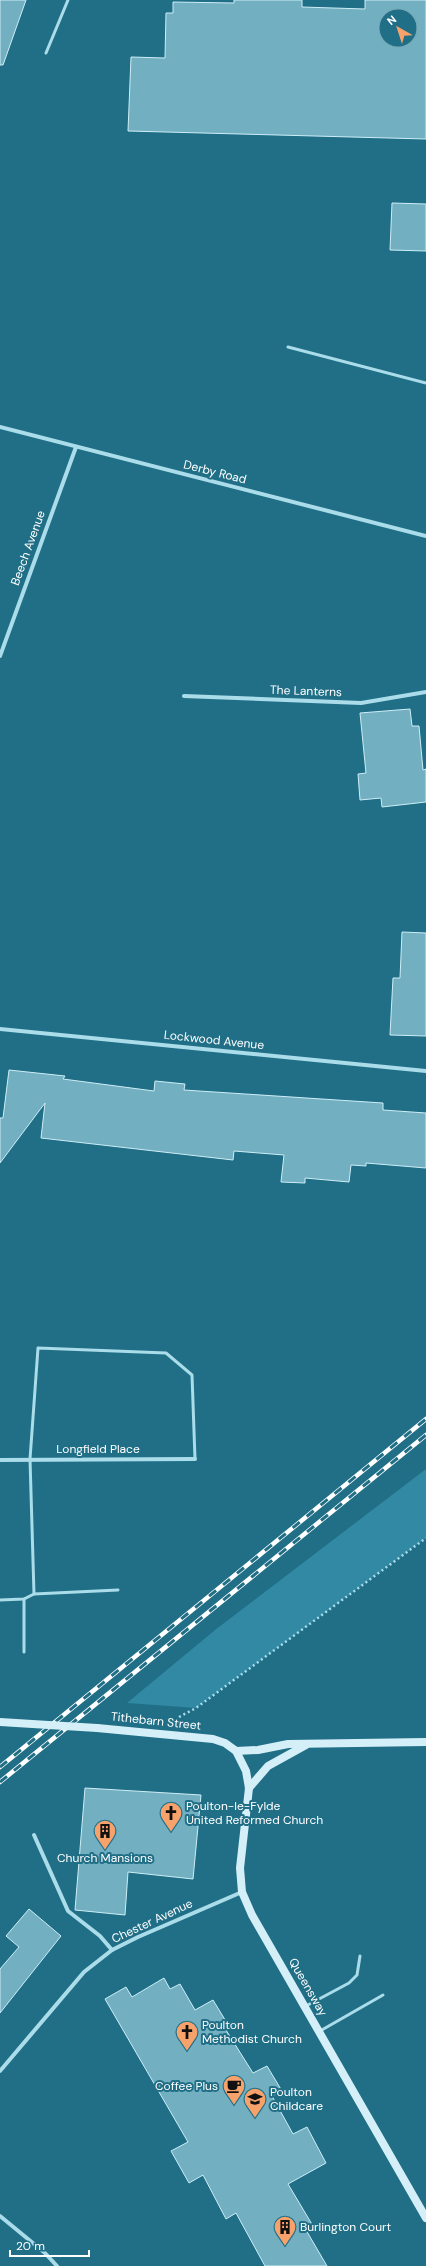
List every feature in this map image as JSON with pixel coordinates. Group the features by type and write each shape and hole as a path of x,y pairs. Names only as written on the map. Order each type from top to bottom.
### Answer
{"main road":[{"name":"Tithebarn Street","path":"0,1722 97,1728 213,1740 225,1743 236,1751"},
{"path":"236,1751 258,1750 288,1744 426,1742"},
{"path":"249,1788 268,1766 307,1744"},
{"name":"Queensway","path":"236,1751 246,1771 249,1788 246,1801 240,1868 242,1892 252,1915 306,2006 426,2218"}],"street":[{"name":"Derby Road","path":"0,427 426,536"},
{"name":"Beech Avenue","path":"0,656 76,447"},
{"name":"The Lanterns","path":"184,696 361,703 426,692"},
{"name":"Lockwood Avenue","path":"0,1029 426,1071"},
{"name":"Longfield Place","path":"0,1460 195,1459"},
{"path":"34,1835 68,1911 100,1936 112,1950"},
{"name":"Chester Avenue","path":"0,2071 84,1972 112,1950 138,1937 242,1892"},
{"path":"0,2216 57,2266"}],"lane":[{"path":"46,53 68,0"},
{"path":"288,347 426,383"},
{"path":"34,1594 30,1459 38,1348 166,1353 192,1375 195,1459"},
{"path":"0,1600 24,1599 34,1594 118,1590"},
{"path":"24,1599 24,1652"},
{"path":"306,2006 349,1983 357,1975 360,1956"},
{"path":"320,2031 383,1995"}],"path":[{"path":"176,1718 196,1708 426,1538"}],"shaded area":[{"path":"426,1469 426,1538 196,1708 127,1703 215,1630"}],"building":[{"path":"0,0 26,0 3,65 0,65"},
{"path":"234,0 302,0 302,7 365,9 365,0 426,0 426,139 128,131 131,57 165,58 166,13 173,13 173,2 234,3"},
{"path":"392,203 426,204 426,251 390,250"},
{"path":"410,709 412,726 419,726 423,770 426,769 426,802 382,807 381,798 360,800 358,774 366,773 360,713"},
{"path":"402,932 426,933 426,1036 390,1035 393,978 400,978"},
{"path":"9,1070 65,1076 63,1079 154,1091 155,1081 185,1084 184,1090 383,1103 383,1110 426,1113 426,1168 366,1163 366,1166 351,1165 349,1182 305,1178 305,1183 281,1182 284,1155 234,1151 233,1160 41,1138 45,1103 0,1163 0,1118 3,1118"},
{"path":"85,1788 201,1795 193,1879 128,1872 125,1915 75,1910"},
{"path":"29,1909 61,1936 0,2013 0,1969 19,1947 6,1936"},
{"path":"164,1978 170,1989 180,1984 195,2010 213,2000 230,2028 226,2030 253,2073 267,2066 282,2091 272,2096 293,2134 307,2127 326,2163 288,2184 313,2226 306,2230 327,2266 265,2266 236,2213 226,2219 203,2175 189,2183 171,2151 188,2142 105,1999 126,1987 132,1997"}],"railway":[{"path":"0,1767 426,1419"},
{"path":"0,1782 426,1435"}],"place":[{"name":"Poulton-le-Fylde United Reformed Church","path":"171,1832"},
{"name":"Church Mansions","path":"105,1850"},
{"name":"Poulton Methodist Church","path":"187,2052"},
{"name":"Coffee Plus","path":"234,2106"},
{"name":"Poulton Childcare","path":"255,2118"},
{"name":"Burlington Court","path":"285,2246"}]}
